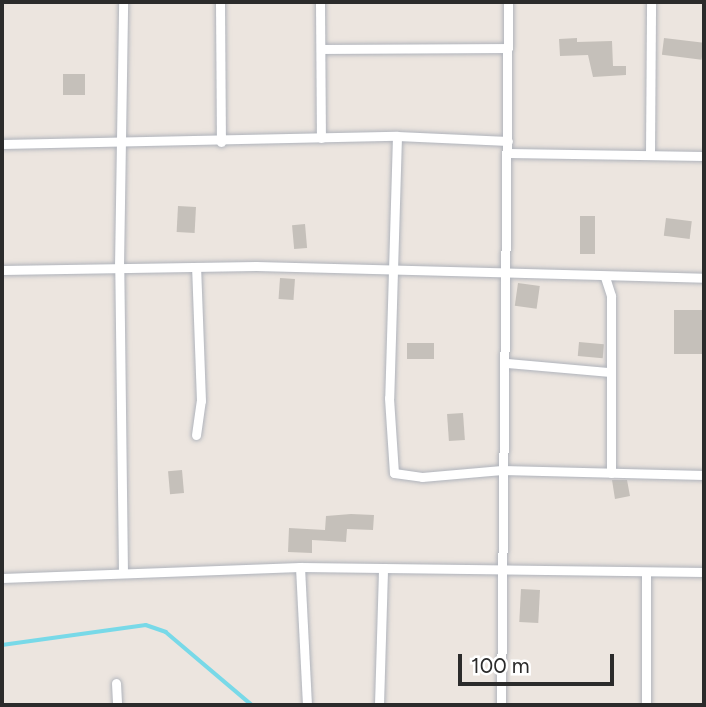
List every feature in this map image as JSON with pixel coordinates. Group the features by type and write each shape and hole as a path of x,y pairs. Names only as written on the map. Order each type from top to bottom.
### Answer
{"street":[{"path":"123,2 119,267 123,573"},
{"path":"220,2 221,142"},
{"path":"320,2 321,138"},
{"path":"501,705 499,569 508,270 508,2"},
{"path":"650,155 651,2"},
{"path":"322,49 508,48"},
{"path":"2,145 121,145 397,136 509,141"},
{"path":"397,136 389,398 394,473 422,477 502,470 704,475"},
{"path":"508,153 704,156"},
{"path":"2,270 119,267 508,270 605,277 704,278"},
{"path":"196,267 201,401 196,435"},
{"path":"605,277 611,296 611,473"},
{"path":"506,363 609,372"},
{"path":"300,567 307,705"},
{"path":"2,578 300,567 704,572"},
{"path":"379,705 383,568"},
{"path":"646,572 646,705"},
{"path":"116,684 117,705"}],"building":[{"path":"577,38 577,42 612,41 613,66 626,66 626,75 593,77 588,55 560,56 559,39"},
{"path":"664,38 704,43 702,60 662,55"},
{"path":"63,74 85,74 85,95 63,95"},
{"path":"178,206 196,207 195,233 177,232"},
{"path":"580,216 595,216 595,254 580,254"},
{"path":"666,218 692,221 690,239 664,236"},
{"path":"305,224 307,248 294,249 292,225"},
{"path":"280,278 295,279 293,300 279,299"},
{"path":"518,283 540,286 537,309 515,306"},
{"path":"674,310 704,310 704,354 674,354"},
{"path":"579,342 604,344 603,358 578,356"},
{"path":"407,343 434,343 434,359 407,359"},
{"path":"463,413 465,440 449,441 447,414"},
{"path":"182,470 184,493 170,494 168,471"},
{"path":"612,480 627,480 630,496 615,499"},
{"path":"374,515 373,530 347,529 346,542 312,540 312,553 288,552 289,528 325,530 326,516"},
{"path":"521,589 540,590 538,623 519,622"}],"waterway":[{"path":"2,645 146,625 166,632 252,705"}]}
